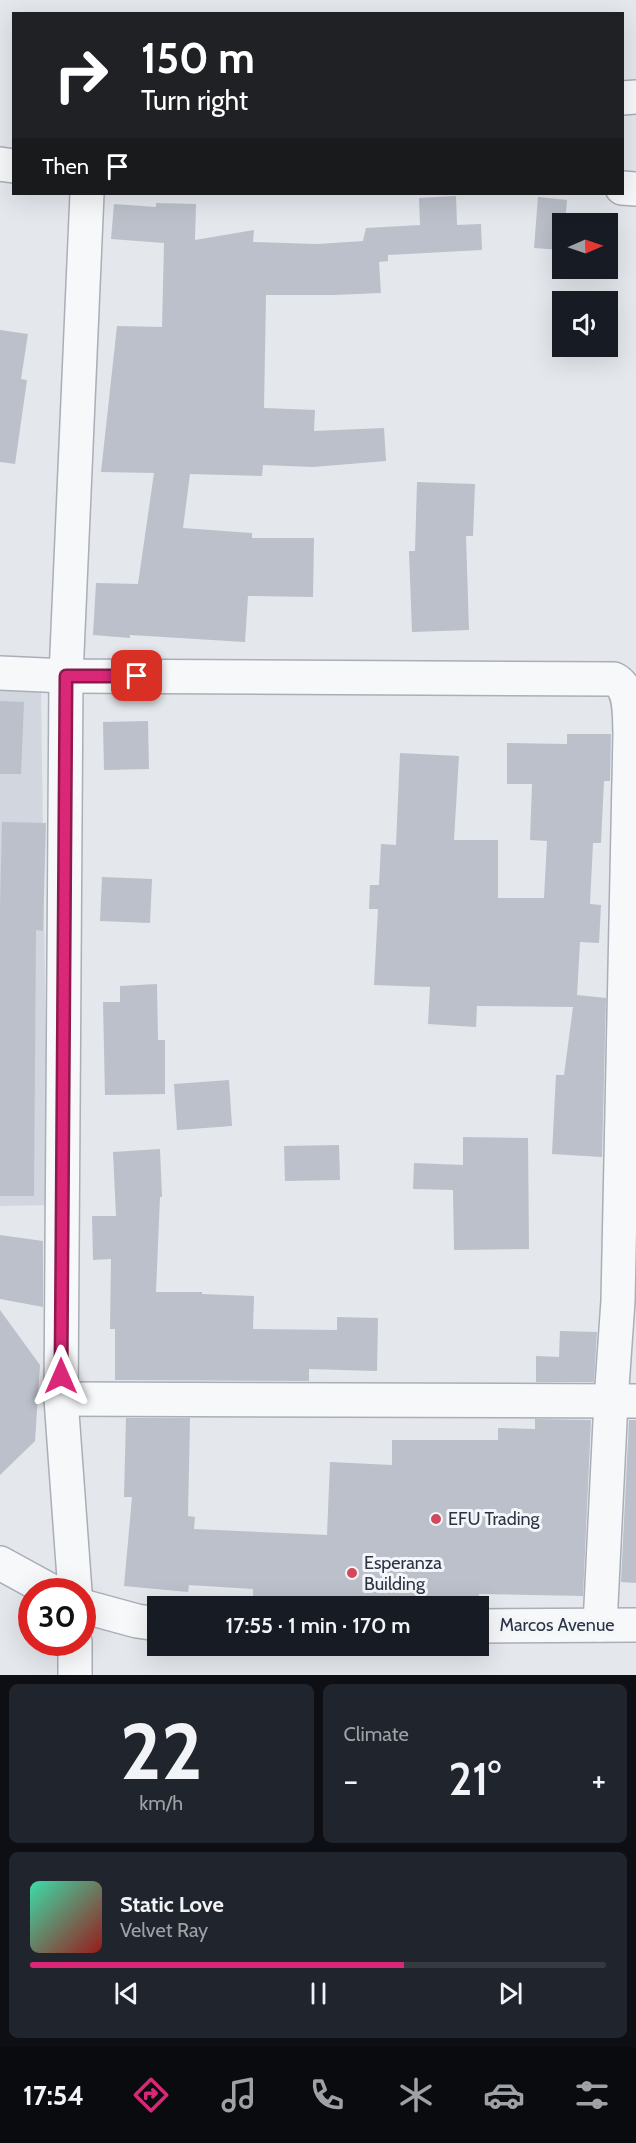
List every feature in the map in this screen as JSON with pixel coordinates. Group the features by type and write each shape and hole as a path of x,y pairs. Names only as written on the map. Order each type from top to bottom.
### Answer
{"street":[{"path":"74,1578 61,1399 66,676 87,195"},
{"path":"0,673 66,676 614,679 618,681 629,703 630,732 618,1300 623,1401 600,1625"},
{"path":"61,1399 623,1401"},
{"path":"0,1563 27,1578"},
{"path":"96,1610 147,1622"},
{"name":"Marcos Avenue","path":"489,1626 636,1625"},
{"path":"75,1656 75,1675"}],"shaded area":[{"path":"0,691 41,691 48,1205 0,1206"}],"building":[{"path":"456,196 457,225 481,224 482,250 388,255 388,261 379,262 381,293 266,295 264,408 315,410 314,431 384,428 386,461 313,467 263,465 262,476 190,474 183,528 252,533 252,538 314,538 313,597 248,596 245,642 93,635 96,583 138,584 154,473 101,472 117,326 162,327 164,243 111,239 114,204 156,207 156,203 196,204 195,240 254,230 253,242 318,244 363,241 366,228 420,225 419,198"},
{"path":"538,197 567,200 566,213 552,213 552,249 534,248"},
{"path":"0,330 28,334 21,379 27,380 15,464 0,462"},
{"path":"417,482 475,484 473,536 466,536 469,630 412,632 409,551 415,551"},
{"path":"0,701 24,702 21,774 0,774"},
{"path":"148,721 149,769 104,770 103,722"},
{"path":"567,734 611,734 610,781 604,781 601,843 593,843 590,904 601,905 599,943 580,942 577,995 606,998 602,1157 552,1154 556,1075 564,1075 573,1007 477,1006 476,1027 428,1024 430,987 374,985 378,909 369,909 370,885 379,885 381,844 396,845 400,753 459,756 454,840 498,840 498,898 544,898 547,841 530,840 532,784 507,784 507,743 567,744"},
{"path":"2,822 46,823 43,931 36,930 34,1196 0,1196"},
{"path":"102,877 152,879 150,923 100,921"},
{"path":"157,984 158,1040 165,1040 165,1094 105,1095 103,1002 120,1002 120,986"},
{"path":"229,1080 232,1126 177,1130 174,1084"},
{"path":"463,1137 528,1138 529,1249 454,1250 453,1190 413,1189 414,1163 463,1165"},
{"path":"339,1145 340,1180 285,1181 284,1146"},
{"path":"160,1149 162,1197 160,1197 156,1292 202,1292 202,1294 254,1296 253,1329 337,1330 337,1317 378,1318 377,1371 309,1369 309,1381 115,1380 115,1329 110,1329 111,1259 93,1260 92,1216 116,1216 113,1152"},
{"path":"0,1235 43,1241 43,1307 0,1299"},
{"path":"0,1310 40,1365 35,1441 0,1475"},
{"path":"560,1331 597,1332 594,1382 536,1382 536,1356 559,1357"},
{"path":"126,1418 190,1418 188,1516 195,1517 194,1529 327,1535 330,1462 392,1465 392,1440 498,1440 498,1428 535,1429 535,1419 591,1420 583,1596 479,1594 479,1596 253,1596 253,1589 189,1585 188,1592 124,1586 132,1497 124,1497"},
{"path":"629,1420 636,1420 636,1583 621,1582"}],"place":[{"name":"EFU Trading","path":"436,1519"},
{"name":"Esperanza Building","path":"352,1573"}],"route":[{"path":"61,1376 66,676 137,676"}]}
